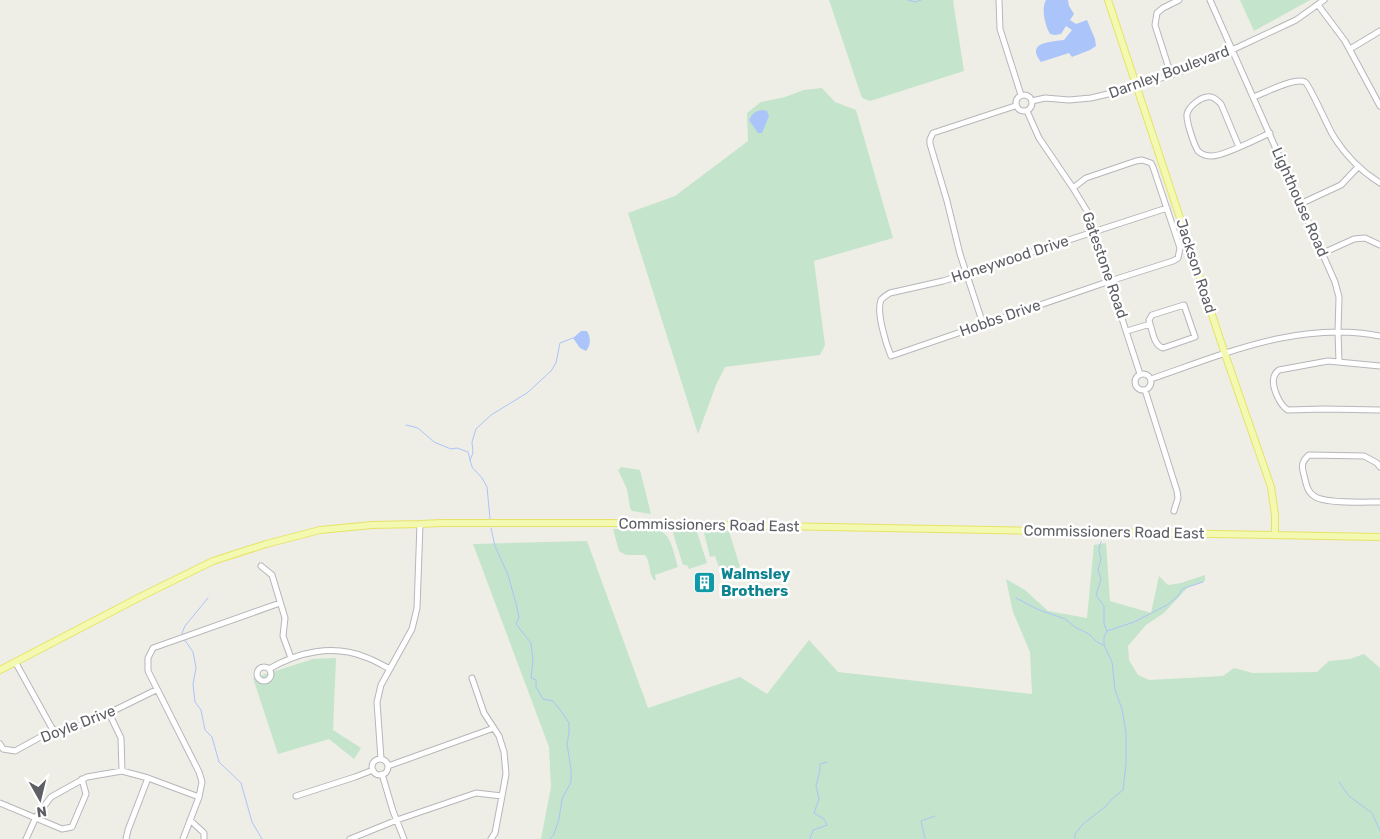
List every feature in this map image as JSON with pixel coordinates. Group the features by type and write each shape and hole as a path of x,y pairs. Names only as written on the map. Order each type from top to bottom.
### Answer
{"main road":[{"name":"Jackson Road","path":"1108,0 1271,487 1275,515 1275,534"},
{"name":"Commissioners Road East","path":"0,670 212,561 320,530 372,525 442,523 608,523 1380,537"},
{"name":"Commissioners Road East","path":"0,674 56,644 61,639"}],"street":[{"path":"999,0 1000,29 1021,95"},
{"path":"1171,74 1155,25 1157,13 1179,0"},
{"name":"Lighthouse Road","path":"1210,0 1335,282 1338,297 1339,362"},
{"name":"Darnley Boulevard","path":"1032,101 1046,98 1069,100 1091,98 1195,66 1296,20 1324,0"},
{"path":"1318,5 1345,40 1379,103"},
{"path":"1350,49 1380,31"},
{"path":"1254,97 1291,82 1305,82 1310,87 1333,135 1342,149 1358,167 1380,183"},
{"path":"1021,95 1029,96 1032,101 1031,108 1027,111 1021,111 1016,106 1015,101 1021,95"},
{"path":"1239,147 1221,104 1215,99 1208,97 1192,105 1187,115 1188,124 1198,150 1203,155 1218,156 1239,147 1270,133"},
{"path":"983,324 960,254 930,140 933,133 1016,106"},
{"name":"Gatestone Road","path":"1027,111 1038,138 1087,211 1140,374"},
{"path":"1073,188 1086,178 1142,160 1151,163 1167,208"},
{"path":"1300,204 1341,185 1358,167"},
{"name":"Honeywood Drive","path":"890,356 883,334 880,305 882,299 890,293 966,274 1167,208"},
{"name":"Hobbs Drive","path":"890,356 1110,281 1173,262 1178,258 1180,248 1167,208"},
{"path":"1323,253 1354,239 1365,238 1380,245"},
{"path":"1184,305 1194,337 1163,348 1157,344 1150,324 1149,320 1152,315 1184,305"},
{"path":"1127,331 1150,324"},
{"path":"1151,379 1258,343 1288,336 1338,332 1380,336"},
{"path":"1380,366 1328,361 1279,370 1273,380 1279,402 1283,408 1288,410 1380,410"},
{"path":"1140,374 1146,374 1151,379 1150,386 1145,390 1140,390 1135,385 1135,378 1140,374"},
{"path":"1145,390 1177,491 1178,498 1174,511"},
{"path":"1380,467 1377,463 1364,456 1318,454 1309,455 1303,462 1302,467 1308,490 1314,497 1325,501 1380,502"},
{"path":"381,759 377,702 381,685 412,629 417,610 420,524"},
{"path":"261,566 272,575 285,618 283,636 291,658"},
{"path":"183,839 199,797 202,782 156,690 148,671 148,658 153,648 280,603"},
{"path":"269,668 291,658 320,651 345,652 367,658 390,669"},
{"path":"17,665 53,730"},
{"path":"472,678 484,713 499,736 504,752 506,774 495,833 491,839"},
{"name":"Doyle Drive","path":"0,744 3,749 15,750 53,730 71,729 156,690"},
{"path":"109,713 121,738 122,771"},
{"path":"388,766 494,728"},
{"path":"381,759 388,766"},
{"path":"373,770 375,761 381,759"},
{"path":"382,774 386,772 388,766"},
{"path":"373,770 378,774 382,774"},
{"path":"296,796 373,770"},
{"path":"26,839 36,818 51,797 87,777 122,771 148,778 199,797"},
{"path":"382,774 404,839"},
{"path":"126,839 148,778"},
{"path":"0,803 62,829 72,828 86,794 82,780"},
{"path":"350,839 476,792 502,796"},
{"path":"190,820 204,833 204,839"}],"green space":[{"path":"829,0 954,0 964,71 870,101 862,98"},
{"path":"1240,0 1310,0 1254,31"},
{"path":"822,88 835,102 856,110 893,238 814,261 825,345 820,355 725,367 716,385 698,434 628,213 675,196 748,141 747,113 761,102 785,97 804,90"},
{"path":"621,467 640,470 651,514 632,511 630,508 627,489 618,470"},
{"path":"613,529 659,530 670,541 678,567 655,575 656,580 654,580 645,555 626,555 619,551"},
{"path":"691,530 697,532 707,563 689,569 687,565 683,565 673,533"},
{"path":"729,531 740,567 721,573 715,556 710,557 704,533"},
{"path":"587,541 648,708 740,677 767,694 809,640 838,672 1032,694 1030,652 1013,612 1006,579 1025,590 1048,611 1087,618 1094,545 1106,543 1110,601 1151,613 1159,576 1168,585 1205,575 1205,581 1188,587 1164,613 1146,625 1128,646 1129,660 1138,675 1149,680 1223,676 1234,668 1253,673 1317,672 1329,661 1350,659 1364,654 1380,668 1380,839 541,839 551,787 549,747 473,544"},
{"path":"336,658 333,730 361,748 354,759 329,739 278,754 253,678 313,659"}],"water":[{"path":"1046,0 1068,0 1074,14 1070,20 1076,24 1087,20 1096,46 1072,57 1069,53 1041,62 1036,50 1038,47 1042,44 1064,40 1072,30 1066,26 1061,34 1050,34 1044,17"},
{"path":"762,110 767,111 769,116 762,133 758,133 749,120 754,113"},
{"path":"581,331 587,331 589,336 590,344 586,351 580,348 573,338"}],"waterway":[{"path":"908,0 915,2 921,0"},
{"path":"470,460 473,453 472,442 476,429 491,415 527,393 551,371 556,363 560,343 573,338"},
{"path":"406,425 418,428 434,442 451,449 457,448 468,452 472,467 487,487 490,519"},
{"path":"491,528 495,546 508,575 517,607 519,618 516,624 531,643 533,661 531,678 536,680 536,687 543,699 553,701 569,723 567,744 571,782 562,799 559,819 554,834 550,839"},
{"path":"1101,542 1099,550 1101,559 1098,570 1101,579 1096,595 1104,606 1104,624 1107,631"},
{"path":"1075,839 1075,834 1083,824 1123,790 1126,764 1126,733 1122,709 1115,690 1112,662 1104,645 1104,637 1107,631 1134,622 1167,605 1178,596 1182,589 1203,582"},
{"path":"183,635 185,626 208,598"},
{"path":"1016,598 1037,609 1065,619 1103,645"},
{"path":"184,639 193,652 196,668 193,684 195,702 201,710 205,730 212,737 219,762 241,783 252,822 262,839"},
{"path":"810,839 813,830 827,825 824,819 814,813 819,799 816,786 820,764 827,762"},
{"path":"1339,782 1349,796 1372,813 1380,831"},
{"path":"925,839 921,821 935,816"}],"place":[{"name":"Walmsley Brothers","path":"705,583"}]}
